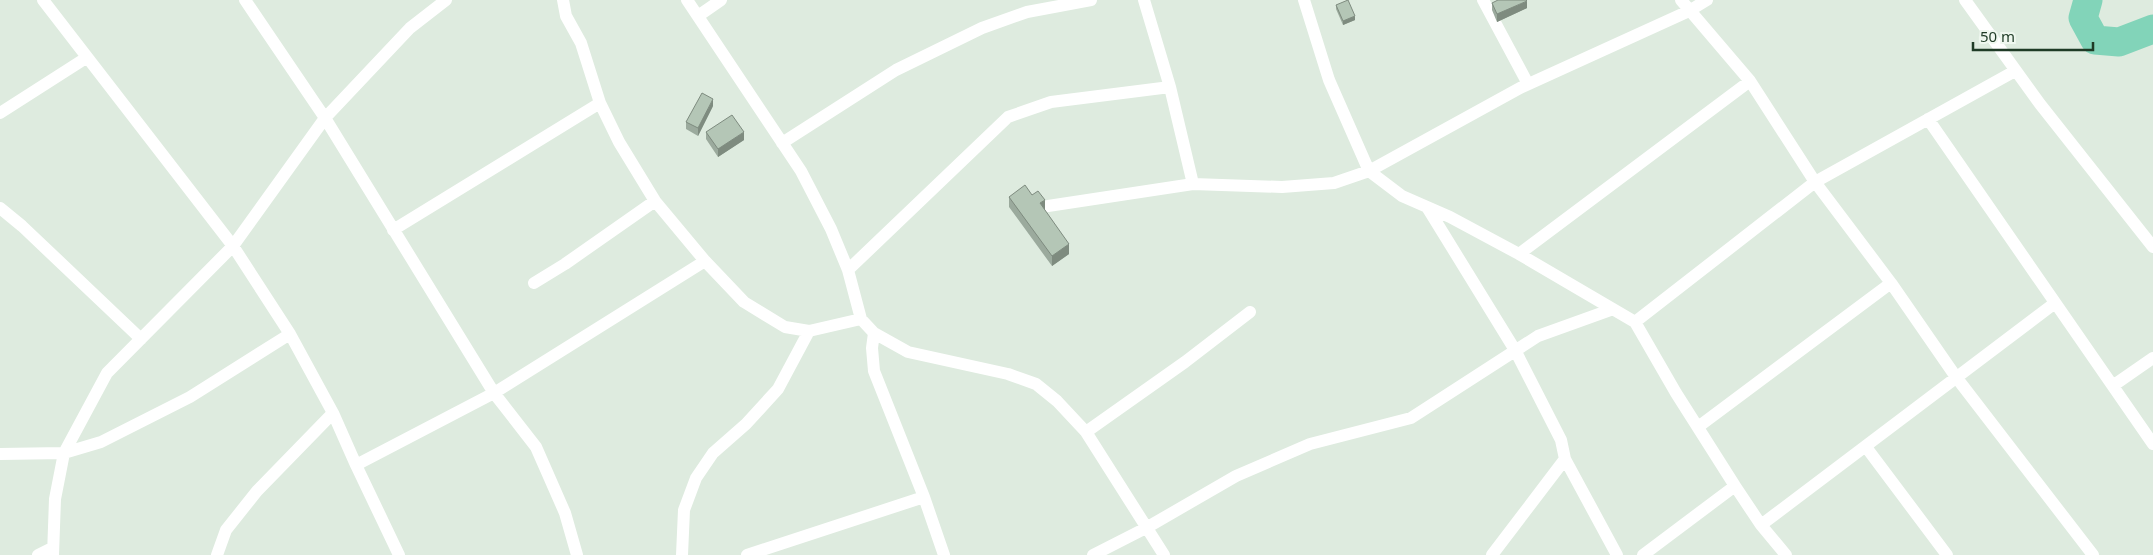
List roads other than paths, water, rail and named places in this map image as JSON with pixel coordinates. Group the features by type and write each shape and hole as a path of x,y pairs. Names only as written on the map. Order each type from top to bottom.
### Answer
{"street":[{"path":"43,0 233,246 290,334 333,413 399,555"},
{"path":"245,0 325,118 494,393 536,447 565,513 577,555"},
{"path":"38,555 52,552 55,499 64,453 107,373 233,246 325,118 410,28 446,0"},
{"path":"562,0 566,16 590,68 600,103 619,142 655,201 705,261 744,302 785,326 809,331 861,319"},
{"path":"686,0 801,171 832,229 848,270 861,319 874,333 908,352 1008,374 1036,384 1057,401 1086,432 1164,555"},
{"path":"698,16 720,0"},
{"path":"782,143 896,70 982,28 1027,12 1091,0"},
{"path":"1144,0 1170,87 1193,184"},
{"path":"1304,0 1329,80 1369,172 1402,196 1519,254 1635,322 1735,486 1761,525 1786,555"},
{"path":"1483,0 1528,84"},
{"path":"1681,0 1750,81 1815,182 1891,283 1956,377 2093,555"},
{"path":"1048,206 1193,184 1282,188 1334,183 1369,172 1528,84 1689,11 1707,0"},
{"path":"1965,0 2015,71 2153,247"},
{"path":"0,113 86,58"},
{"path":"1635,322 1815,182 2015,71"},
{"path":"1519,254 1750,81"},
{"path":"848,270 1008,117 1051,102 1170,87"},
{"path":"393,230 600,103"},
{"path":"1928,119 2114,385 2153,444"},
{"path":"534,283 565,264 655,201"},
{"path":"1427,207 1515,350 1561,440 1565,459 1617,555"},
{"path":"0,208 22,226 141,340"},
{"path":"356,466 494,393 705,261"},
{"path":"1698,427 1891,283"},
{"path":"1761,525 2055,303"},
{"path":"1093,555 1146,528 1236,476 1310,444 1410,418 1538,336 1613,309"},
{"path":"1086,432 1185,362 1250,312"},
{"path":"682,555 684,510 696,478 713,453 746,424 778,389 809,331"},
{"path":"874,333 872,348 874,371 924,497 944,555"},
{"path":"0,454 64,453 100,442 190,397 290,334"},
{"path":"2114,385 2153,358"},
{"path":"217,555 226,530 257,490 333,413"},
{"path":"1866,447 1947,555"},
{"path":"1492,555 1565,459"},
{"path":"1643,555 1735,486"},
{"path":"747,555 924,497"}],"waterway":[{"path":"2088,0 2083,18 2095,40 2119,42 2153,29"}]}
